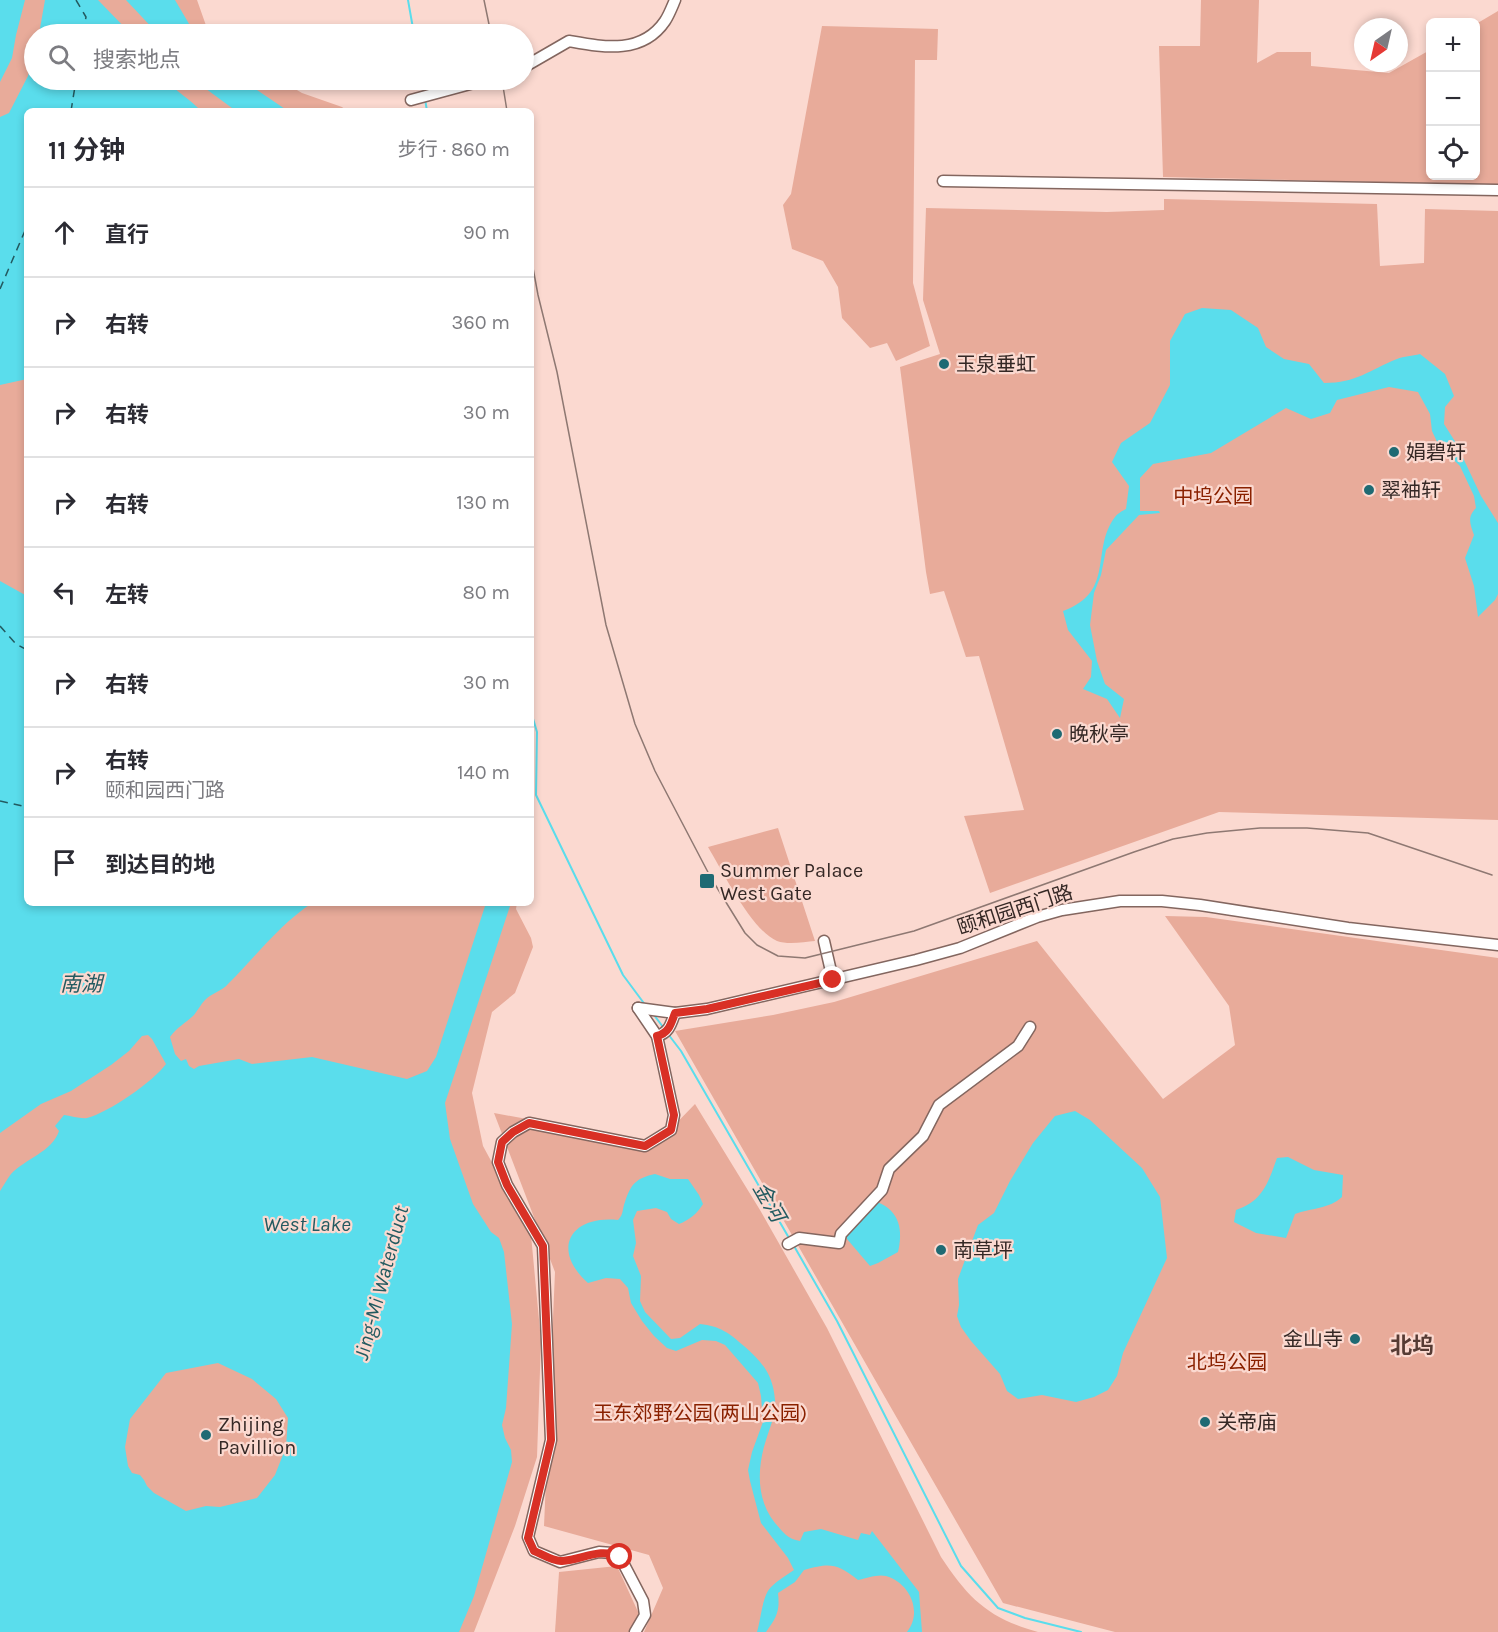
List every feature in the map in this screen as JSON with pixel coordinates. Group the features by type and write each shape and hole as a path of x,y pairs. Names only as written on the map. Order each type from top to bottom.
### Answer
{"street":[{"path":"534,62 569,41 601,47 629,46 649,38 665,22 675,0"},
{"path":"414,99 449,90"},
{"path":"943,181 1498,190"},
{"name":"颐和园西门路","path":"663,1033 638,1008 675,1013 707,1009 960,948 1037,917 1062,910 1120,901 1200,905 1382,932 1498,945"},
{"path":"824,941 833,980"},
{"path":"635,1632 645,1615 643,1601 620,1557 612,1553 599,1552 560,1562 534,1551 528,1538 551,1440 543,1246 507,1185 498,1162 502,1142 513,1132 529,1123 645,1146 671,1130 674,1115 663,1033 675,1013"},
{"path":"791,1243 800,1238 839,1243 840,1234 882,1190 889,1169 923,1136 939,1105 1018,1046 1030,1027"}],"green space":[{"name":"West Lake","path":"0,0 197,0 205,24 24,24 24,90 297,90 343,108 24,108 24,906 516,906 533,947 515,993 492,1012 472,1093 483,1146 531,1235 541,1341 537,1457 515,1526 474,1632 0,1632"},
{"path":"1201,0 1259,0 1257,63 1277,52 1311,52 1311,66 1354,70 1354,72 1408,72 1408,62 1426,52 1426,180 1480,180 1480,22 1498,11 1498,185 1163,177 1159,46 1200,46"},
{"path":"822,26 938,29 937,60 915,60 913,283 930,346 896,361 887,343 870,348 842,318 838,287 823,261 792,249 783,205 791,194"},
{"name":"中坞公园","path":"1164,199 1377,204 1380,266 1424,263 1425,209 1498,211 1498,820 1219,812 990,893 964,816 1024,810 979,656 966,657 944,591 930,594 926,572 900,367 940,354 923,300 926,208 1107,212 1164,210"},
{"path":"778,828 815,941 786,943 767,935 739,900 708,847"},
{"name":"北坞公园","path":"1165,916 1206,917 1498,958 1498,1632 1115,1632 1003,1603 675,1031 773,1015 834,1002 1037,941 1163,1099 1235,1045 1229,1006"},
{"name":"玉东郊野公园(两山公园)","path":"695,1104 760,1210 827,1328 941,1557 961,1584 981,1605 1006,1620 1038,1632 644,1632 663,1588 649,1555 544,1526 555,1272 494,1113 657,1143"},
{"path":"617,1566 639,1614 629,1632 555,1632 559,1572"}],"water":[{"path":"0,0 25,0 12,58 0,82"},
{"path":"45,0 98,0 121,24 41,24"},
{"path":"126,0 175,0 189,24 149,24"},
{"path":"24,84 24,90 177,90 198,108 24,108 24,380 0,385 0,117 9,113"},
{"path":"208,90 257,90 284,108 232,108"},
{"path":"1202,308 1231,310 1258,328 1266,347 1284,359 1309,364 1324,383 1345,381 1400,358 1420,354 1445,374 1454,396 1445,407 1444,424 1456,443 1481,496 1498,523 1498,594 1478,617 1474,586 1465,558 1474,535 1470,521 1471,514 1476,508 1474,496 1460,466 1439,446 1432,431 1430,414 1418,392 1389,387 1337,400 1330,413 1311,419 1286,408 1211,453 1153,464 1140,478 1140,511 1159,511 1160,513 1139,515 1106,550 1101,575 1094,593 1090,625 1097,661 1105,684 1124,699 1120,718 1107,699 1083,689 1091,677 1092,661 1068,630 1063,611 1079,603 1090,593 1096,582 1108,530 1116,516 1126,509 1129,486 1112,462 1121,443 1150,423 1170,385 1170,341 1185,314"},
{"name":"West Lake","path":"0,581 24,594 24,906 308,906 278,931 226,986 205,1000 194,1015 170,1037 175,1054 181,1061 186,1059 189,1066 194,1069 199,1066 239,1059 252,1064 312,1057 407,1079 427,1071 436,1057 485,906 510,906 445,1103 450,1139 473,1204 491,1232 499,1238 504,1252 512,1324 506,1408 502,1425 511,1450 512,1462 474,1596 459,1632 0,1632 0,1191 11,1174 51,1144 59,1131 55,1126 64,1115 87,1118 107,1110 141,1087 166,1064 152,1039 148,1035 142,1036 129,1051 111,1065 71,1091 41,1104 0,1133","holes":["218,1363 252,1379 276,1399 288,1418 286,1447 275,1475 257,1498 220,1507 206,1506 186,1511 154,1493 140,1475 132,1473 128,1466 125,1447 130,1419 166,1373"]},
{"path":"1075,1111 1090,1120 1142,1168 1160,1197 1167,1258 1123,1353 1117,1376 1108,1390 1076,1402 1042,1395 1018,1399 1007,1391 1000,1374 961,1327 957,1316 958,1279 978,1225 994,1213 1033,1143 1055,1116"},
{"path":"1288,1157 1314,1170 1343,1175 1342,1197 1326,1206 1295,1214 1286,1238 1256,1233 1234,1222 1236,1210 1253,1202 1263,1190 1277,1158"},
{"path":"655,1174 670,1179 688,1179 703,1204 686,1221 679,1224 671,1219 667,1212 656,1208 637,1211 633,1220 636,1243 633,1256 641,1276 640,1301 645,1312 671,1339 680,1338 700,1324 719,1328 739,1341 761,1363 772,1383 775,1400 774,1415 763,1451 760,1472 761,1494 769,1514 786,1535 800,1541 804,1532 821,1529 858,1540 861,1533 870,1535 872,1531 919,1592 922,1632 907,1632 912,1624 914,1607 912,1599 902,1585 886,1576 872,1576 858,1580 844,1570 832,1566 820,1566 804,1570 795,1582 778,1593 779,1605 775,1618 766,1632 757,1632 768,1591 794,1570 788,1558 761,1523 750,1481 748,1470 763,1422 758,1383 725,1345 716,1341 702,1340 676,1351 667,1348 642,1321 631,1303 628,1288 620,1279 606,1278 588,1283 576,1270 570,1258 568,1247 571,1237 578,1229 588,1223 618,1220 632,1186 644,1177"},
{"path":"877,1202 895,1216 900,1236 898,1252 870,1266 847,1239 847,1232"}],"waterway":[{"name":"金河","path":"408,0 412,24"},
{"name":"金河","path":"425,99 426,108"},
{"name":"金河","path":"534,722 537,732 536,795 623,975 646,1006"},
{"name":"金河","path":"654,1015 663,1027"},
{"name":"金河","path":"668,1034 681,1051 789,1238"},
{"name":"金河","path":"794,1246 837,1321 961,1566 998,1608 1025,1618 1081,1632"}],"ferry route":[{"path":"76,0 86,17 85,24"},
{"path":"71,108 74,90"},
{"path":"0,289 24,233"},
{"path":"0,626 16,644 24,648"},
{"path":"0,801 24,806"}],"tram line":[{"path":"484,0 489,24"},
{"path":"504,90 507,108"},
{"path":"534,273 557,372 606,625 635,724 655,771 711,878 745,933 757,945 778,956 805,958 914,931 1134,852 1173,839 1207,833 1260,828 1307,828 1368,833 1492,875"}],"place":[{"name":"玉泉垂虹","path":"944,364"},
{"name":"娟碧轩","path":"1394,452"},
{"name":"翠袖轩","path":"1369,490"},
{"name":"晚秋亭","path":"1057,734"},
{"name":"Summer Palace West Gate","path":"707,881"},
{"name":"南草坪","path":"941,1250"},
{"name":"金山寺","path":"1355,1339"},
{"name":"关帝庙","path":"1205,1422"},
{"name":"Zhijing Pavillion","path":"206,1435"}],"district":[{"name":"北坞","path":"1412,1346"}],"route":[{"path":"620,1557 612,1553 599,1552 560,1562 534,1551 528,1538 551,1440 543,1246 507,1185 498,1162 502,1142 513,1132 529,1123 645,1146 671,1130 674,1115 657,1036 669,1030 675,1013 707,1009 833,980"}],"water label":[{"name":"南湖","path":"81,984"},
{"name":"Jing-Mi Waterduct","path":"381,1283"}]}
